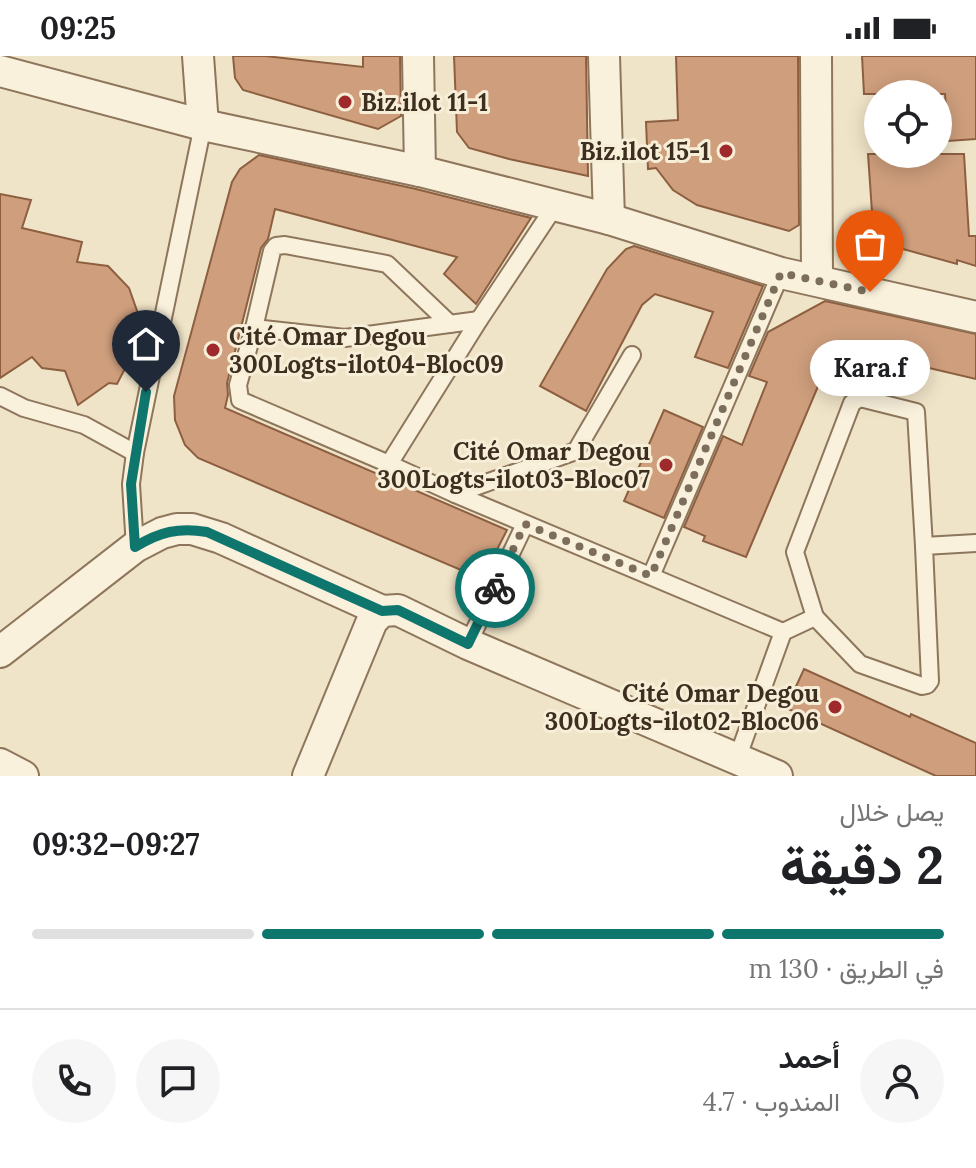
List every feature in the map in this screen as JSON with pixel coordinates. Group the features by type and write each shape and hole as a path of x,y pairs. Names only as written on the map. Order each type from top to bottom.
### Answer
{"street":[{"path":"198,56 203,125"},
{"path":"418,56 420,171"},
{"path":"604,56 609,219"},
{"path":"816,56 817,280"},
{"path":"5,66 203,125 420,171 609,219 781,273 976,317"},
{"path":"0,652 135,547 177,529 207,532 382,611 398,610 468,644 777,776"},
{"path":"308,776 372,621 382,611"},
{"path":"0,764 23,776"}],"lane":[{"path":"135,547 131,484 135,453 203,125"},
{"path":"389,464 555,206"},
{"path":"450,324 387,264 285,245 276,246 272,251 238,385 240,400 783,632"},
{"path":"651,576 781,273"},
{"path":"254,328 345,338 479,320"},
{"path":"455,494 576,451 632,355"},
{"path":"0,396 24,408 84,425 135,453"},
{"path":"860,398 916,412 930,681 927,685 860,664 815,617 795,552 852,403 860,398"},
{"path":"468,644 525,524"},
{"path":"924,546 976,543"},
{"path":"737,759 783,632 815,617"}],"building":[{"name":"Biz.ilot 11-1","path":"233,56 265,56 363,67 363,56 400,56 401,116 378,129 243,90 235,78"},
{"path":"454,56 586,56 588,176 469,148 457,132"},
{"name":"Biz.ilot 15-1","path":"676,56 798,56 799,225 789,231 697,205 673,190 656,168 648,169 646,122 678,120"},
{"path":"862,56 976,56 976,139 952,141 952,80 864,80 864,94"},
{"path":"952,154 964,154 969,236 976,236 976,266 957,260 957,264 874,241 869,168 952,168"},
{"name":"Cité Omar Degou 300Logts-ilot04-Bloc09","path":"259,155 531,218 476,304 444,274 457,257 275,209 268,239 261,248 227,383 225,408 507,530 482,579 198,458 185,445 175,420 174,396 232,182 240,169"},
{"path":"0,194 31,200 22,228 82,242 77,262 108,266 129,288 142,325 140,358 131,357 117,384 109,383 78,405 65,371 42,368 32,357 0,378"},
{"path":"634,246 763,286 728,368 695,357 713,312 655,294 642,305 586,411 540,386 607,269 626,249"},
{"path":"825,301 976,334 976,379 835,346 746,557 703,541 705,536 684,527 723,436 742,445 767,382 749,376 768,332"},
{"name":"Cité Omar Degou 300Logts-ilot03-Bloc07","path":"664,410 703,427 664,518 624,501"},
{"path":"804,669 976,743 976,776 936,776 786,708"}],"way so far":[{"path":"495,588 525,524 651,576 781,273 870,292"}],"place":[{"name":"Biz.ilot 11-1","path":"345,102"},
{"name":"Biz.ilot 15-1","path":"726,151"},
{"name":"Kara.f","path":"870,292"},
{"name":"Cité Omar Degou 300Logts-ilot04-Bloc09","path":"213,350"},
{"name":"Cité Omar Degou 300Logts-ilot03-Bloc07","path":"666,465"},
{"name":"Cité Omar Degou 300Logts-ilot02-Bloc06","path":"835,707"}],"route":[{"path":"146,392 131,484 135,547 177,529 207,532 382,611 398,610 468,644 495,588"}]}
